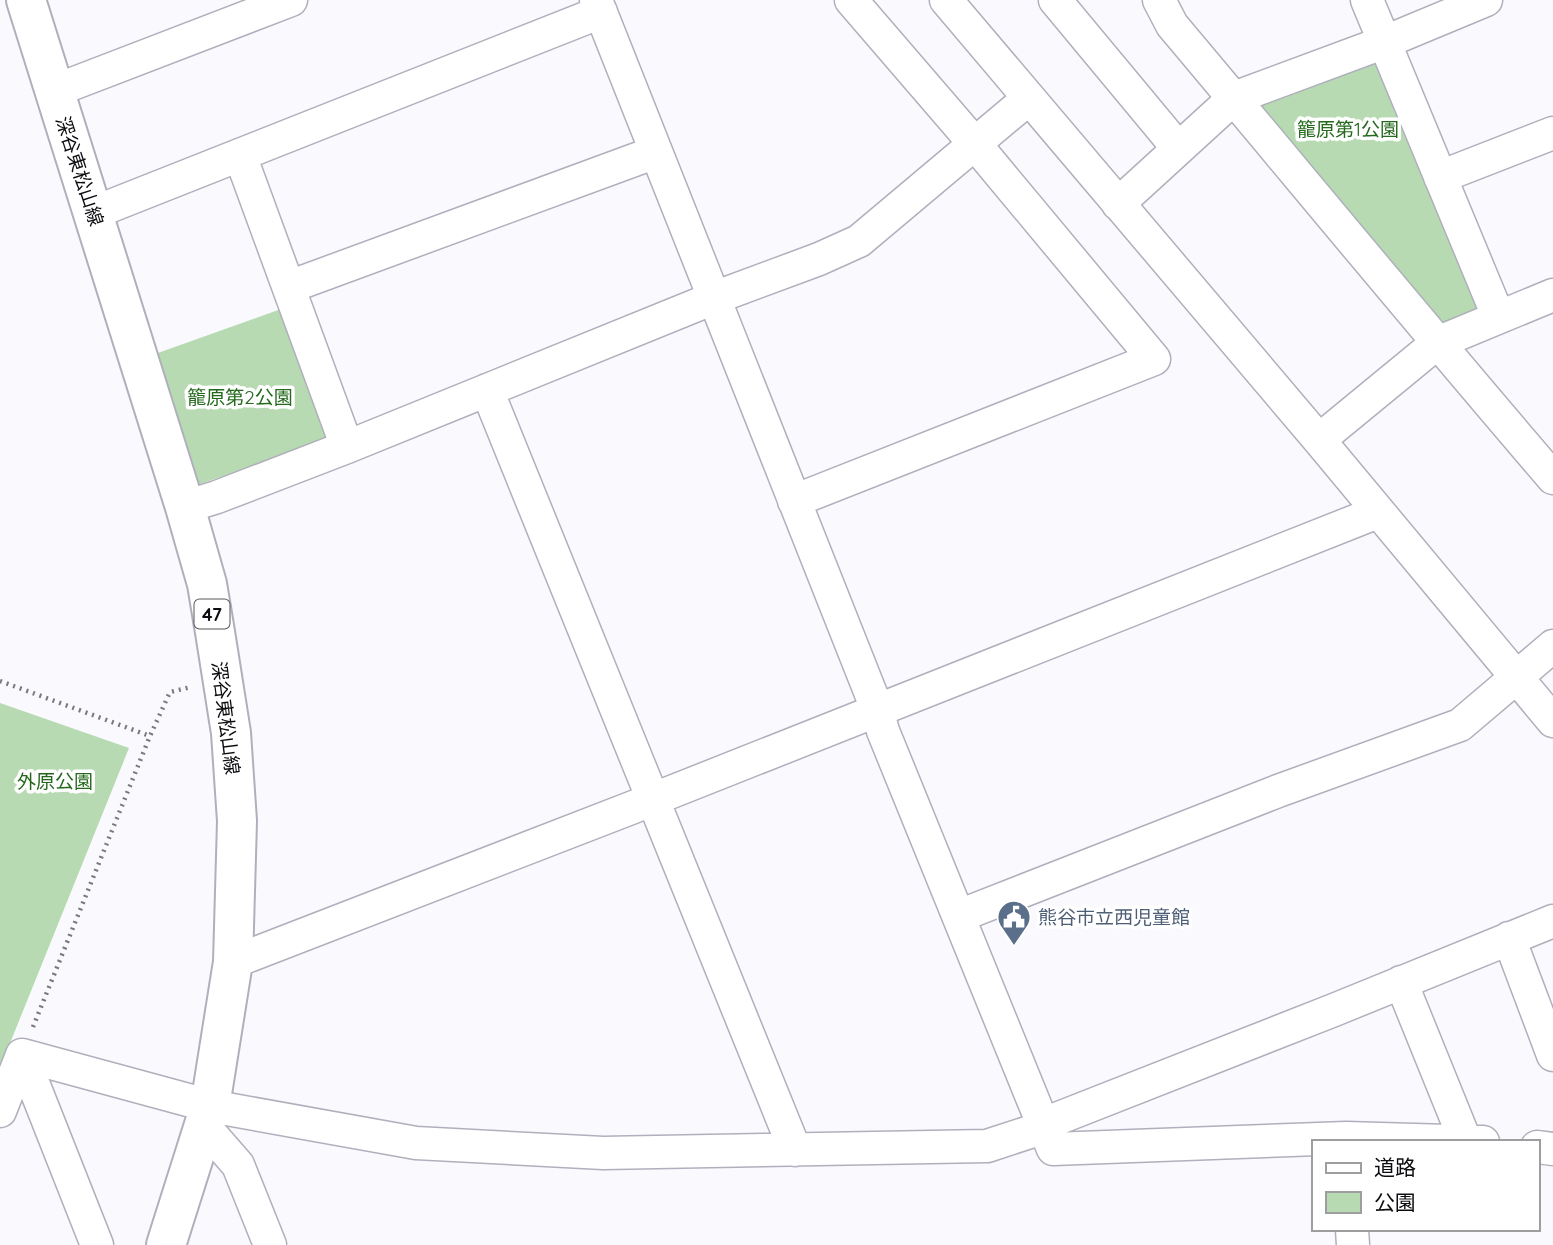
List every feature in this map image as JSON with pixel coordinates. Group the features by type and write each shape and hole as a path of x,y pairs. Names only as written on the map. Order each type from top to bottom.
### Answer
{"main road":[{"name":"深谷東松山線","path":"26,0 185,507 206,584 231,733 237,821 233,962 207,1116 166,1245"}],"street":[{"path":"54,90 292,0"},
{"path":"794,501 1154,359 851,0"},
{"path":"946,0 1553,721"},
{"path":"1055,0 1178,149"},
{"path":"1159,0 1172,25 1365,253 1437,343 1547,461"},
{"path":"1367,0 1498,316"},
{"path":"1118,204 1234,98 1486,0"},
{"path":"93,213 598,6 877,709 883,731 1053,1149 1312,1141"},
{"path":"185,507 347,447 859,241 1028,99"},
{"path":"1440,177 1553,133"},
{"path":"289,288 656,152"},
{"path":"240,155 347,447"},
{"path":"1319,440 1437,343 1553,295"},
{"path":"487,390 795,1150"},
{"path":"233,962 655,799 1378,512"},
{"path":"959,916 1278,791 1460,725 1553,646"},
{"path":"22,1055 207,1116 416,1143 603,1153 987,1146 1045,1127 1059,1118 1553,921"},
{"path":"1509,939 1553,1055"},
{"path":"1401,982 1474,1140"},
{"path":"0,1111 22,1055"},
{"path":"22,1055 97,1245"},
{"path":"207,1116 238,1166 270,1245"}],"path":[{"path":"22,1055 170,692 222,680"},
{"path":"0,681 150,736"}],"green space":[{"name":"籠原第1公園","path":"1375,56 1482,310 1438,325 1261,106"},
{"name":"籠原第2公園","path":"281,309 330,440 191,487 155,354"},
{"name":"外原公園","path":"0,703 129,748 0,1068"}],"place":[{"name":"熊谷市立西児童館","path":"1014,947"}]}
